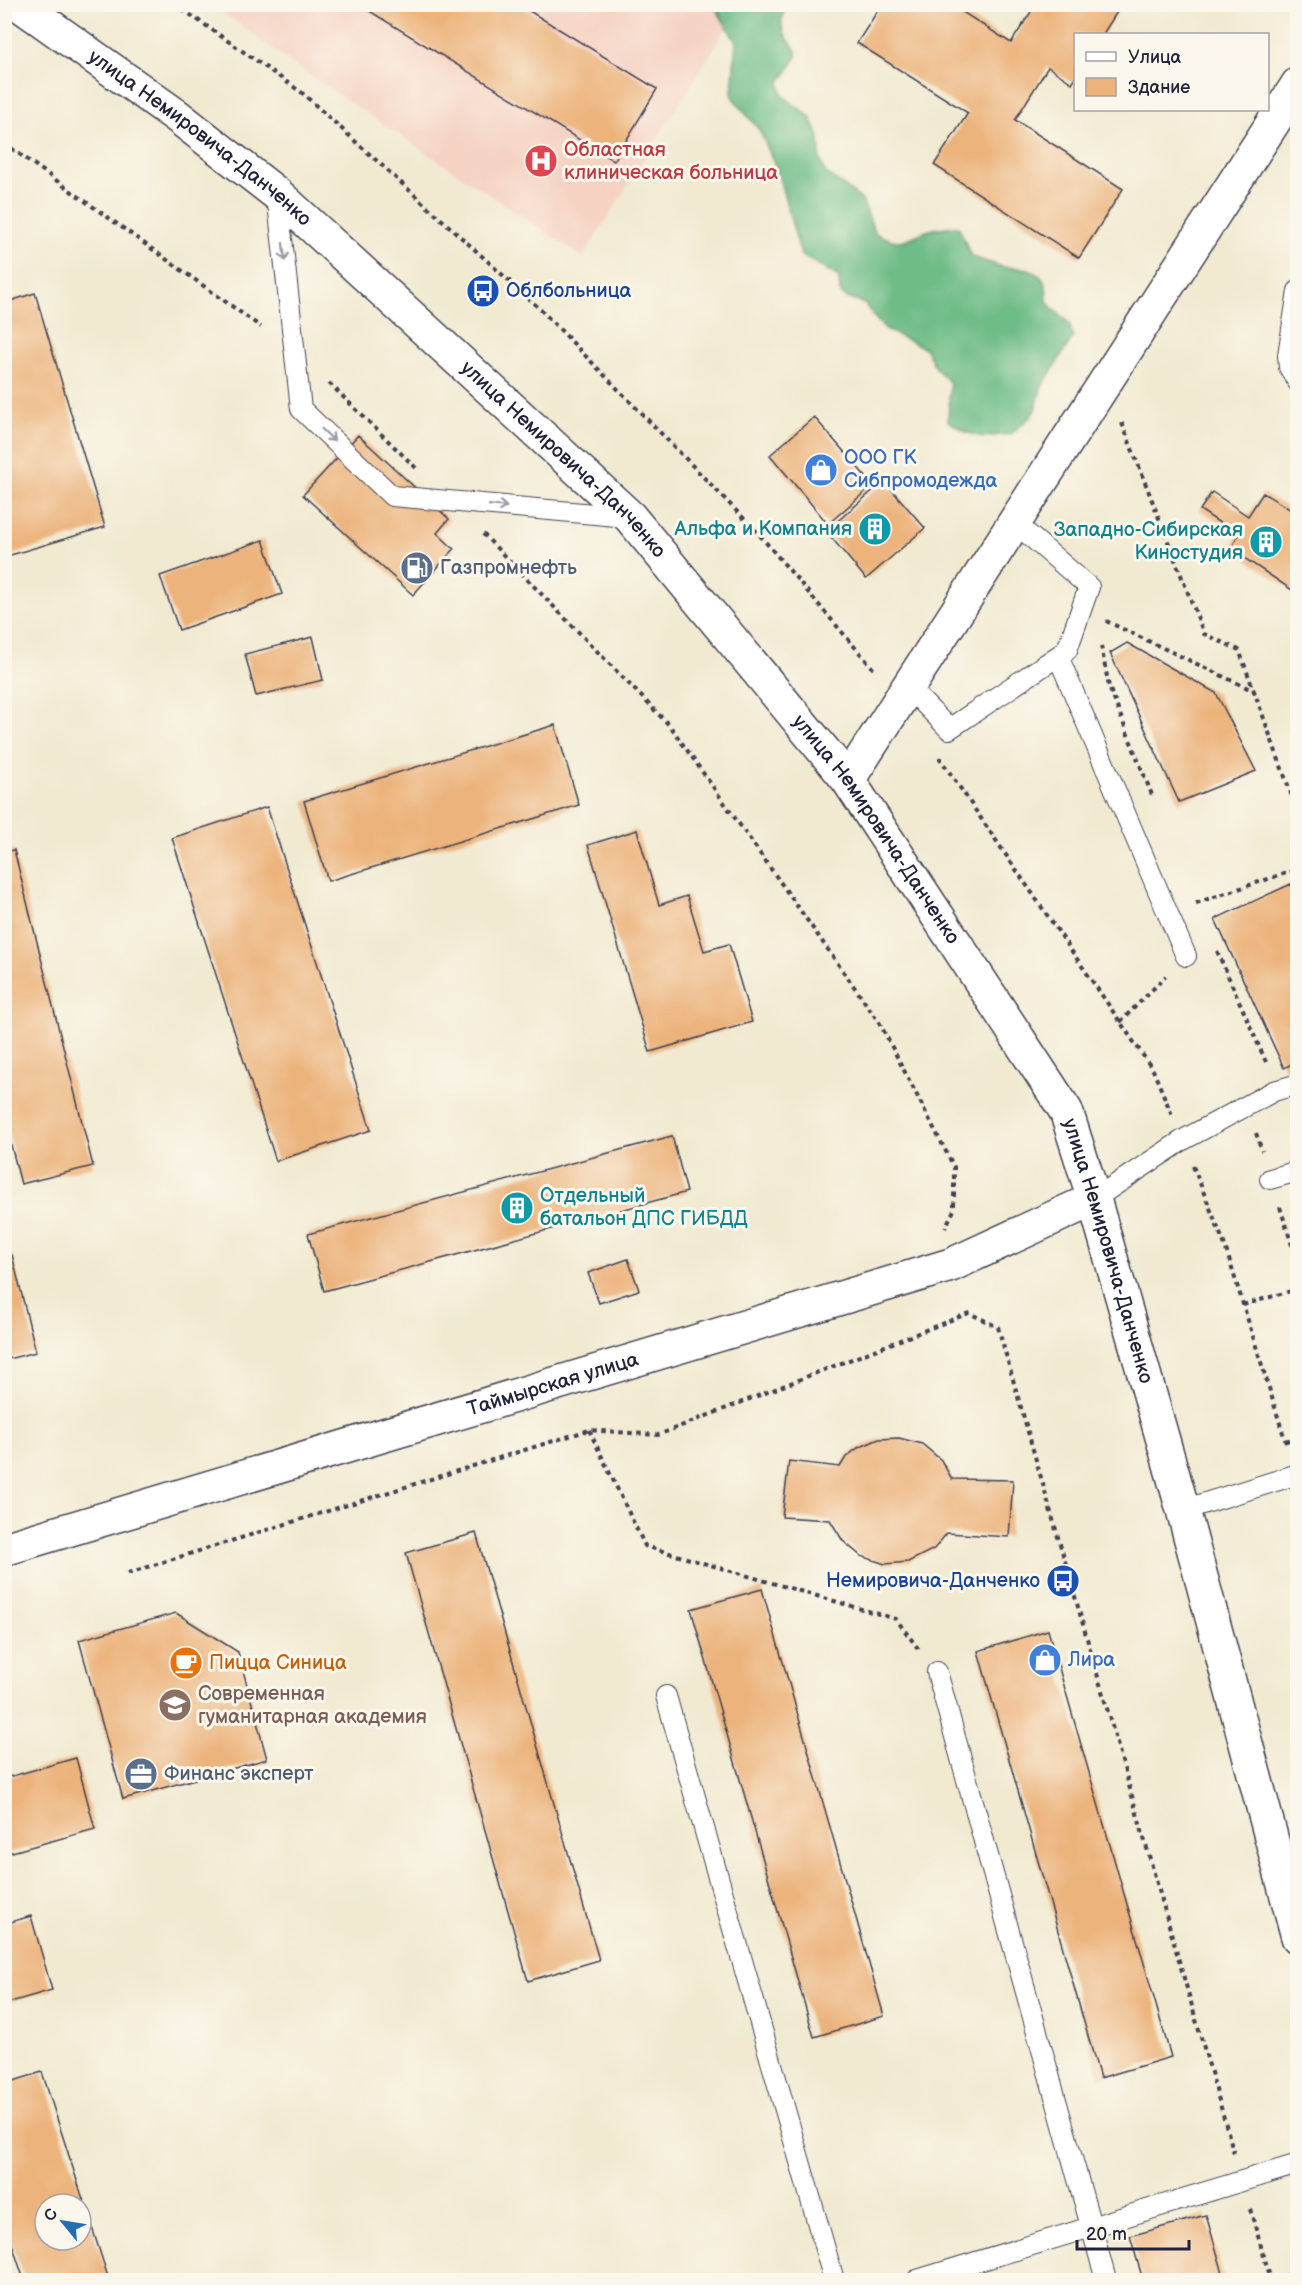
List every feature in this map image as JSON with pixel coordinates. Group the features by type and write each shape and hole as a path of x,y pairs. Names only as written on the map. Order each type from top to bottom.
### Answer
{"main road":[{"name":"улица Немировича-Данченко","path":"19,4 177,117 277,194 630,517 848,780 1066,1111 1094,1199 1183,1510 1298,1937"},
{"path":"848,780 1106,381 1292,101"},
{"name":"Таймырская улица","path":"4,1549 951,1265 1094,1199"}],"lane":[{"path":"277,194 301,409 392,496 630,517"},
{"path":"1298,291 1288,355 1289,367 1298,382"},
{"path":"904,693 949,729 1067,650 1088,613 1089,587 1014,522"},
{"path":"1058,656 1186,956"},
{"path":"1094,1199 1183,1140 1274,1091 1298,1084"},
{"path":"1270,1179 1298,1171"},
{"path":"1183,1510 1297,1474"},
{"path":"937,1672 1106,2280"},
{"path":"666,1696 834,2280"},
{"path":"917,2280 1298,2164"}],"path":[{"path":"175,4 301,92 538,307 757,532 904,693"},
{"path":"4,143 295,351 451,502 670,726 879,1022 954,1167 954,1210 942,1235"},
{"path":"1106,381 1204,634 1239,650 1298,813"},
{"path":"1088,613 1254,691"},
{"path":"1088,613 1109,687 1157,806"},
{"path":"933,748 1153,1070 1224,1243 1297,1474"},
{"path":"1200,912 1196,903 1298,868"},
{"path":"1214,943 1270,1072"},
{"path":"1243,1305 1298,1289"},
{"path":"128,1573 589,1430 658,1435 969,1313 998,1327 1271,2280"},
{"path":"589,1430 645,1546 896,1620 937,1672"},
{"path":"1286,1441 1298,1437"}],"shaded area":[{"name":"Областная клиническая больница","path":"213,5 741,5 583,257 294,65"}],"green space":[{"path":"714,5 787,5 783,16 783,31 794,47 796,57 780,82 782,95 810,117 819,137 820,159 825,172 862,200 875,233 894,241 900,241 934,229 958,226 972,257 1003,267 1029,269 1041,277 1046,285 1047,301 1069,323 1073,337 1041,388 1036,408 1031,416 1011,434 983,437 968,433 948,421 950,383 936,368 925,348 889,331 879,323 865,304 845,297 840,292 839,277 801,255 776,167 760,131 733,98 736,42"}],"building":[{"path":"358,4 518,4 657,89 614,161"},
{"path":"882,4 950,4 1011,43 1036,4 1122,4 1104,33 1074,33 1074,80 1072,83 1048,67 1015,120 1123,189 1079,258 934,165 968,113 857,43"},
{"path":"35,293 105,527 4,557 4,303"},
{"name":"ООО ГК Сибпромодежда","path":"814,417 873,485 828,524 770,455"},
{"path":"358,435 449,519 437,533 454,549 413,595 303,495"},
{"name":"Альфа и Компания","path":"884,481 925,528 866,579 826,531"},
{"name":"Западно-Сибирская Киностудия","path":"1212,492 1248,516 1263,493 1298,514 1298,594 1231,549 1238,535 1200,510"},
{"path":"263,540 282,594 179,630 160,576"},
{"path":"313,637 323,680 256,696 245,654"},
{"path":"1127,643 1216,693 1256,771 1179,802 1110,653"},
{"path":"555,725 579,805 328,881 304,801"},
{"path":"267,807 371,1130 276,1161 172,838"},
{"path":"637,830 659,905 687,896 704,951 729,944 752,1022 650,1052 588,845"},
{"path":"14,850 93,1166 21,1184 4,1118 4,852"},
{"path":"1291,884 1298,898 1298,1061 1284,1068 1215,919"},
{"name":"Отдельный батальон ДПС ГИБДД","path":"672,1136 687,1192 324,1291 308,1234"},
{"path":"12,1255 36,1352 4,1360 4,1257"},
{"path":"628,1259 639,1290 599,1303 588,1273"},
{"path":"899,1438 922,1444 941,1460 952,1479 1013,1480 1009,1537 947,1533 934,1549 908,1562 885,1564 861,1556 843,1541 830,1520 782,1517 789,1461 840,1467 846,1457 858,1448 879,1439"},
{"path":"476,1533 599,1960 528,1981 406,1553"},
{"path":"762,1589 884,2016 814,2037 691,1609"},
{"name":"Современная гуманитарная академия","path":"176,1613 238,1652 267,1759 123,1799 79,1640"},
{"path":"1048,1630 1171,2057 1100,2078 978,1651"},
{"path":"76,1758 95,1829 5,1854 5,1778"},
{"path":"31,1916 52,1990 4,2004 4,1924"},
{"path":"42,2072 81,2192 33,2192 33,2252 93,2252 93,2230 109,2280 24,2280 4,2220 4,2084"},
{"path":"1206,2215 1225,2280 1143,2280 1130,2236"}],"place":[{"name":"Областная клиническая больница","path":"541,161"},
{"name":"Облбольница","path":"483,291"},
{"name":"ООО ГК Сибпромодежда","path":"821,470"},
{"name":"Альфа и Компания","path":"875,529"},
{"name":"Западно-Сибирская Киностудия","path":"1266,542"},
{"name":"Газпромнефть","path":"417,568"},
{"name":"Отдельный батальон ДПС ГИБДД","path":"517,1208"},
{"name":"Немировича-Данченко","path":"1063,1581"},
{"name":"Лира","path":"1045,1660"},
{"name":"Пицца Синица","path":"186,1663"},
{"name":"Современная гуманитарная академия","path":"175,1705"},
{"name":"Финанс эксперт","path":"141,1774"}]}
